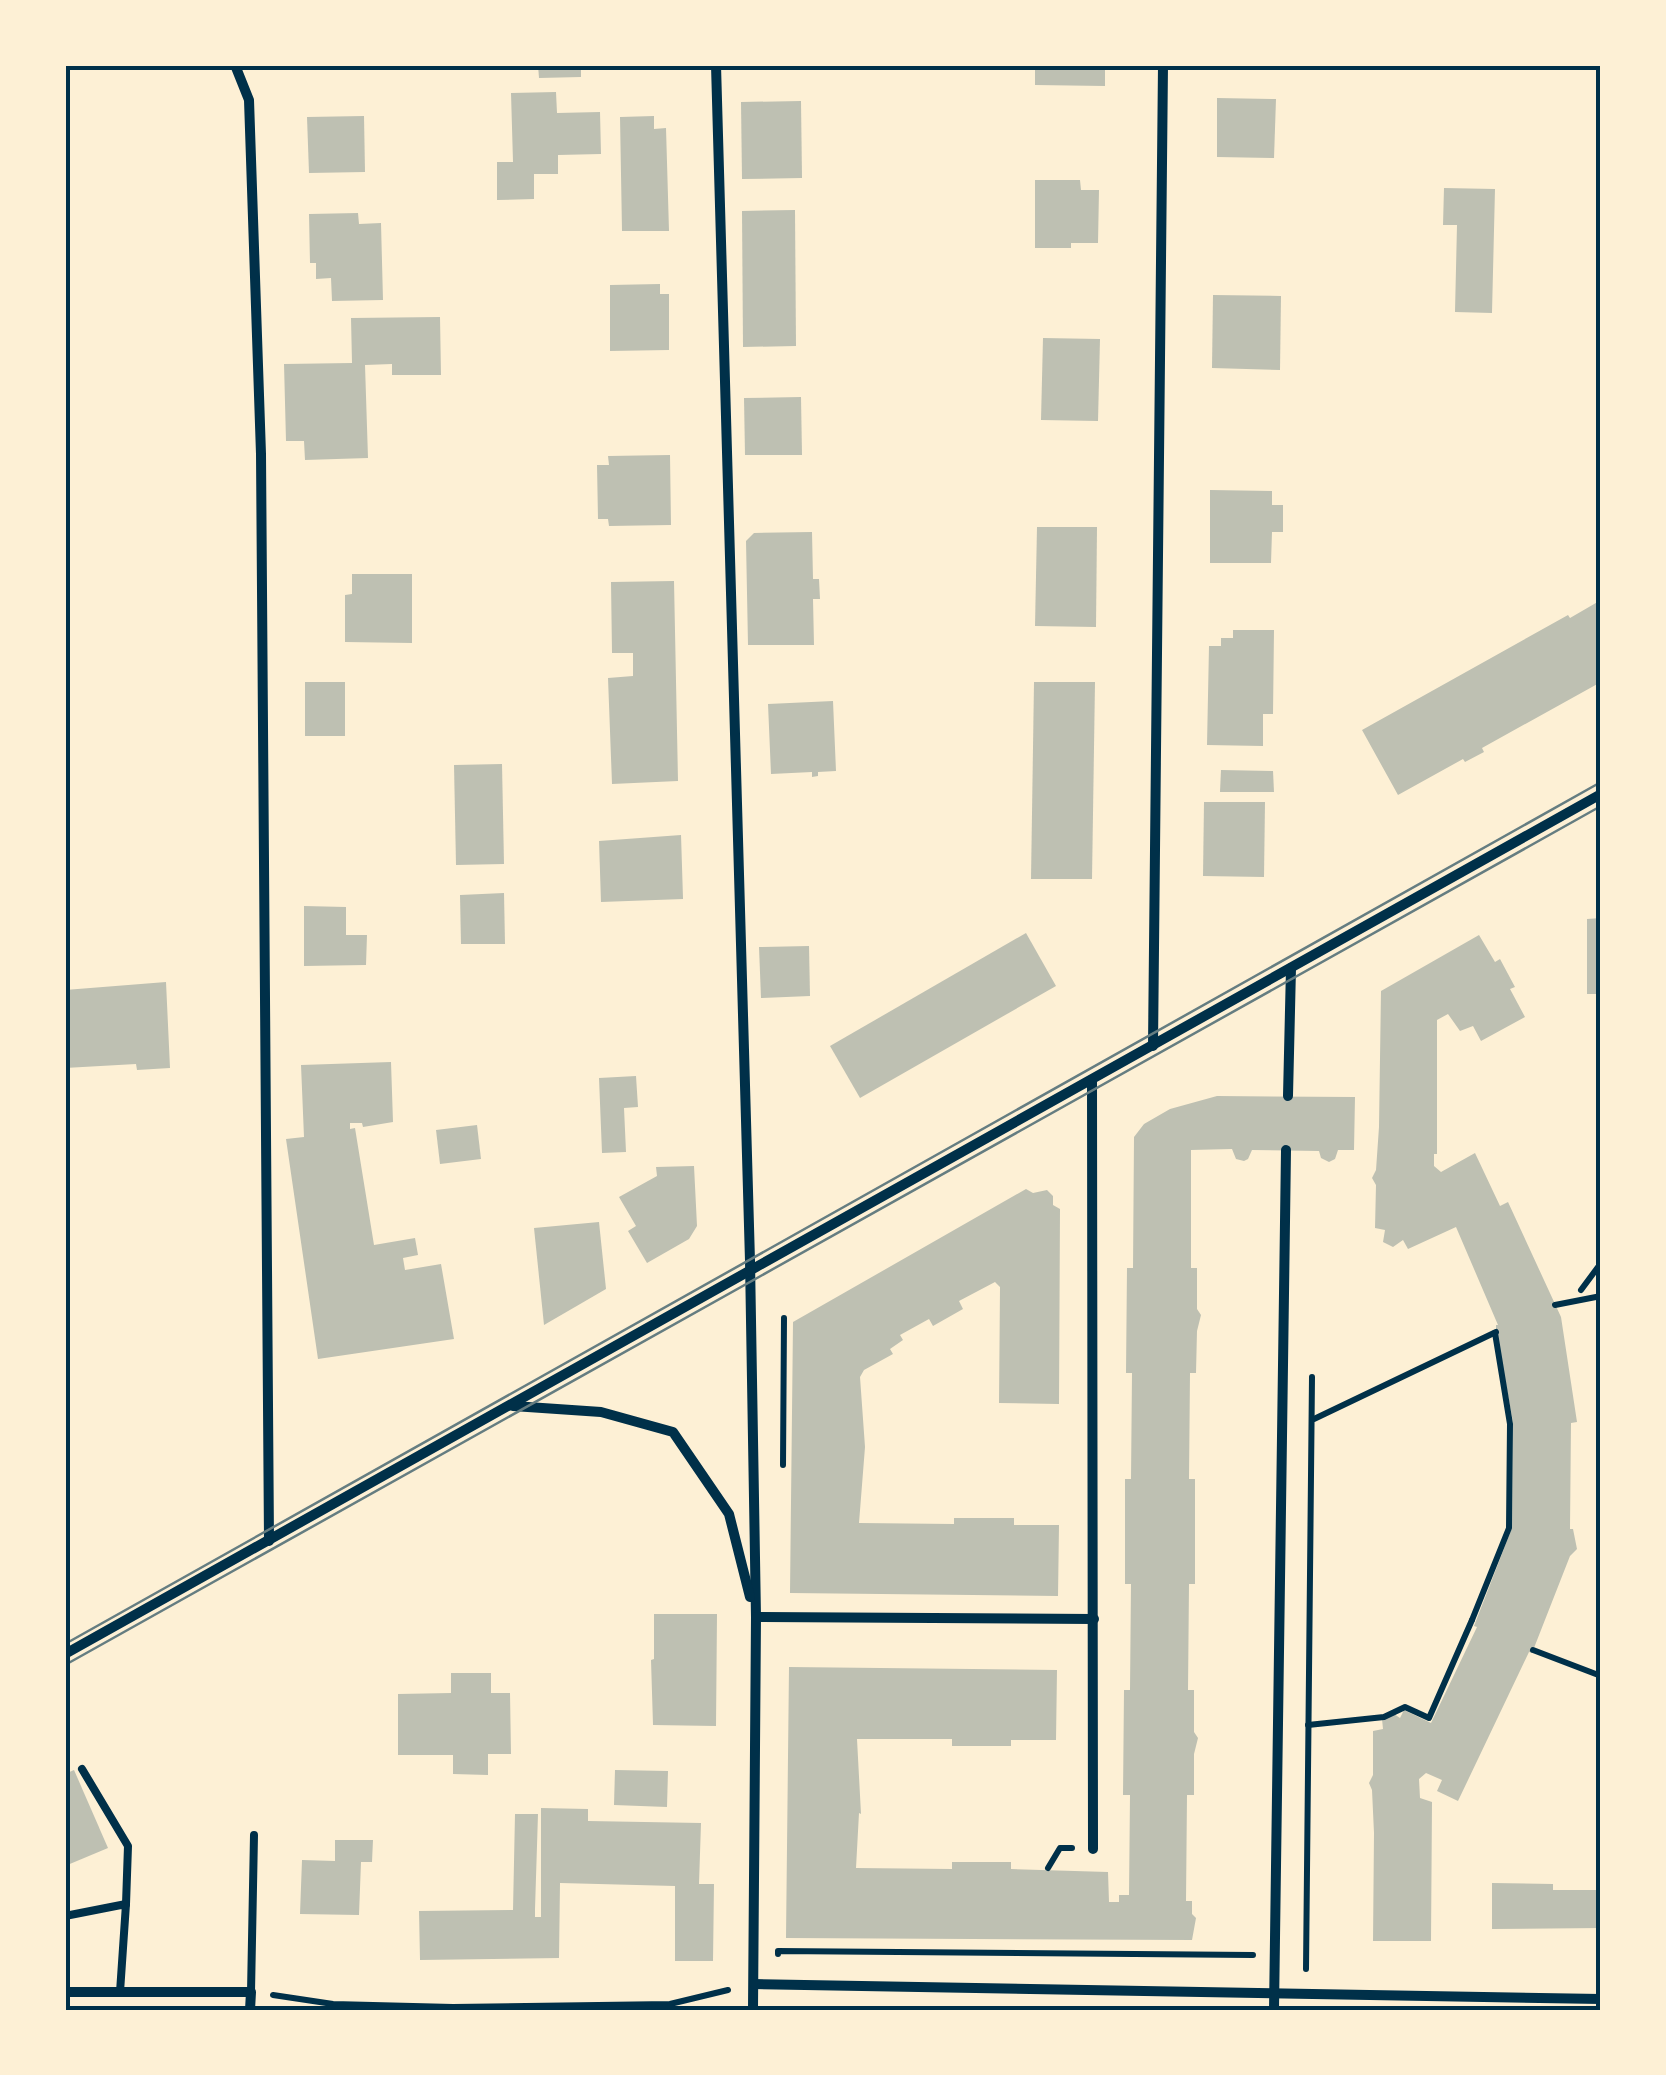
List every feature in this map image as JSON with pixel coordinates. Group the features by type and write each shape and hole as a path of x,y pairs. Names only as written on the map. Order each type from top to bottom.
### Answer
{"street":[{"path":"235,65 249,100 260,454 270,1542"},
{"path":"716,65 750,1272 756,1617 753,2010"},
{"path":"1153,1046 1163,65"},
{"path":"65,1654 1601,794"},
{"path":"1288,1096 1291,968"},
{"path":"1092,1080 1093,1849"},
{"path":"1274,2010 1286,1150"},
{"path":"513,1406 601,1412 673,1432 730,1514 756,1617"},
{"path":"756,1617 1094,1619"},
{"path":"754,1984 1601,1999"},
{"path":"65,1992 251,1992 250,2010"}],"lane":[{"path":"82,1769 128,1846 120,1992"},
{"path":"251,1992 254,1835"},
{"path":"65,1916 126,1904"}],"path":[{"path":"1581,1290 1601,1263"},
{"path":"1555,1305 1601,1296"},
{"path":"1308,1725 1384,1717 1405,1707 1430,1718 1474,1620 1509,1528 1510,1424 1496,1333 1314,1419"},
{"path":"1533,1650 1601,1676"},
{"path":"1048,1868 1060,1848"},
{"path":"1046,1939 1046,1953"},
{"path":"779,1984 778,1951 1256,1955"},
{"path":"251,1992 333,2004 670,2004 754,1984"}],"building":[{"path":"538,65 581,65 581,77 539,78"},
{"path":"1035,65 1105,65 1105,86 1035,85"},
{"path":"556,92 557,113 600,112 601,154 558,155 558,174 534,174 534,199 497,200 497,162 513,162 511,93"},
{"path":"1217,98 1276,99 1274,158 1217,157"},
{"path":"801,101 802,178 742,179 741,102"},
{"path":"364,116 365,172 309,173 307,117"},
{"path":"654,116 654,129 666,128 669,231 622,231 620,117"},
{"path":"1035,180 1080,180 1081,190 1099,190 1098,243 1035,248"},
{"path":"1444,188 1495,189 1492,313 1455,312 1457,225 1443,225"},
{"path":"795,210 796,346 743,347 742,211"},
{"path":"358,213 359,224 381,223 383,300 332,301 331,278 316,279 316,263 310,263 309,214"},
{"path":"660,284 660,294 669,294 669,350 610,351 610,285"},
{"path":"1213,295 1281,296 1280,370 1212,368"},
{"path":"440,317 441,375 392,375 392,364 365,365 368,458 305,460 304,441 286,441 284,364 352,363 351,318"},
{"path":"1043,338 1100,339 1098,421 1041,420"},
{"path":"801,397 802,455 745,455 744,398"},
{"path":"670,455 671,525 609,526 608,519 598,519 597,465 609,465 608,456"},
{"path":"1210,490 1272,491 1272,505 1283,505 1283,532 1272,532 1271,563 1210,563"},
{"path":"1037,527 1097,527 1096,627 1035,626"},
{"path":"812,532 813,579 819,579 820,599 813,599 814,645 748,645 746,541 754,533"},
{"path":"352,574 412,574 412,643 345,642 345,595 352,594"},
{"path":"674,581 678,781 612,784 608,678 633,676 633,653 612,653 611,582"},
{"path":"1601,600 1601,682 1482,748 1484,752 1465,762 1463,759 1398,795 1362,730"},
{"path":"1233,630 1274,630 1273,714 1263,714 1263,746 1207,745 1209,646 1221,646 1221,638 1233,638"},
{"path":"305,682 345,682 345,736 305,736"},
{"path":"1034,682 1095,682 1092,879 1031,879"},
{"path":"833,701 836,771 818,772 818,776 812,777 812,772 771,774 768,704"},
{"path":"502,764 504,864 456,865 454,765"},
{"path":"1221,770 1273,771 1274,792 1220,792"},
{"path":"1204,802 1265,802 1264,877 1203,876"},
{"path":"681,835 683,899 601,902 599,841"},
{"path":"504,893 505,944 461,944 460,895"},
{"path":"304,906 346,907 346,935 367,935 366,965 304,966"},
{"path":"1601,918 1601,994 1587,994 1587,919"},
{"path":"1026,933 1056,986 860,1098 830,1046"},
{"path":"1479,935 1495,962 1500,959 1525,1017 1481,1041 1473,1026 1460,1031 1448,1014 1437,1020 1434,1166 1441,1172 1475,1153 1500,1206 1508,1202 1561,1317 1577,1422 1571,1423 1570,1529 1577,1549 1570,1556 1532,1653 1529,1652 1458,1801 1437,1791 1442,1780 1426,1773 1419,1779 1420,1798 1432,1802 1431,1941 1373,1941 1374,1833 1369,1783 1373,1775 1373,1731 1383,1729 1382,1719 1394,1714 1400,1718 1404,1710 1431,1723 1477,1627 1474,1626 1512,1528 1513,1422 1496,1332 1498,1325 1456,1227 1408,1249 1403,1240 1393,1247 1383,1242 1385,1230 1375,1228 1376,1185 1372,1178 1379,1127 1381,991"},
{"path":"809,946 810,996 761,998 759,947"},
{"path":"166,982 170,1068 137,1070 136,1064 65,1068 65,990"},
{"path":"391,1062 393,1122 363,1127 362,1123 350,1123 350,1129 355,1128 374,1245 415,1238 418,1255 403,1258 405,1270 441,1264 454,1339 318,1359 286,1139 304,1137 301,1065"},
{"path":"636,1076 638,1107 624,1108 626,1152 602,1153 599,1078"},
{"path":"1217,1096 1355,1097 1354,1150 1338,1150 1329,1162 1321,1158 1319,1151 1252,1150 1244,1161 1236,1159 1232,1149 1191,1150 1191,1268 1197,1268 1197,1309 1201,1315 1196,1373 1190,1373 1189,1479 1195,1479 1195,1584 1189,1584 1188,1690 1194,1690 1194,1732 1198,1738 1194,1795 1187,1795 1186,1901 1192,1901 1196,1918 1192,1940 786,1938 789,1667 1057,1670 1056,1740 1011,1740 1011,1746 952,1746 952,1739 857,1739 861,1814 856,1868 952,1869 952,1862 1011,1862 1011,1869 1108,1872 1109,1902 1119,1902 1119,1895 1129,1895 1130,1795 1123,1795 1124,1690 1130,1690 1131,1584 1125,1584 1125,1479 1131,1479 1132,1373 1126,1373 1127,1268 1133,1268 1134,1137 1144,1124 1170,1109"},
{"path":"477,1125 481,1159 440,1164 436,1130"},
{"path":"694,1166 697,1226 689,1239 647,1263 628,1231 636,1226 619,1197 657,1176 656,1167"},
{"path":"1026,1189 1033,1193 1047,1190 1053,1196 1053,1205 1060,1209 1059,1404 999,1403 1000,1287 995,1282 959,1301 963,1309 933,1326 929,1319 900,1335 903,1340 890,1349 893,1354 864,1370 860,1377 865,1447 859,1523 954,1524 954,1518 1014,1518 1014,1525 1059,1525 1058,1596 790,1593 793,1322"},
{"path":"599,1222 606,1289 544,1325 534,1228"},
{"path":"654,1614 717,1614 716,1726 653,1725"},
{"path":"451,1673 491,1673 491,1693 510,1693 511,1754 488,1754 488,1775 453,1774 453,1755 398,1755 398,1694 451,1693"},
{"path":"74,1770 108,1848 65,1866 65,1774"},
{"path":"615,1770 668,1771 667,1807 614,1805"},
{"path":"541,1808 588,1809 588,1821 701,1823 699,1884 714,1884 713,1961 675,1961 675,1886 560,1883 559,1958 420,1960 419,1911 513,1910 515,1814 538,1814 535,1917 541,1917"},
{"path":"335,1840 373,1840 372,1862 361,1862 359,1915 300,1914 302,1860 335,1861"},
{"path":"1492,1883 1553,1884 1553,1890 1601,1890 1601,1928 1492,1929"}],"tram line":[{"path":"65,1644 1601,782"},
{"path":"65,1665 1601,806"}]}
